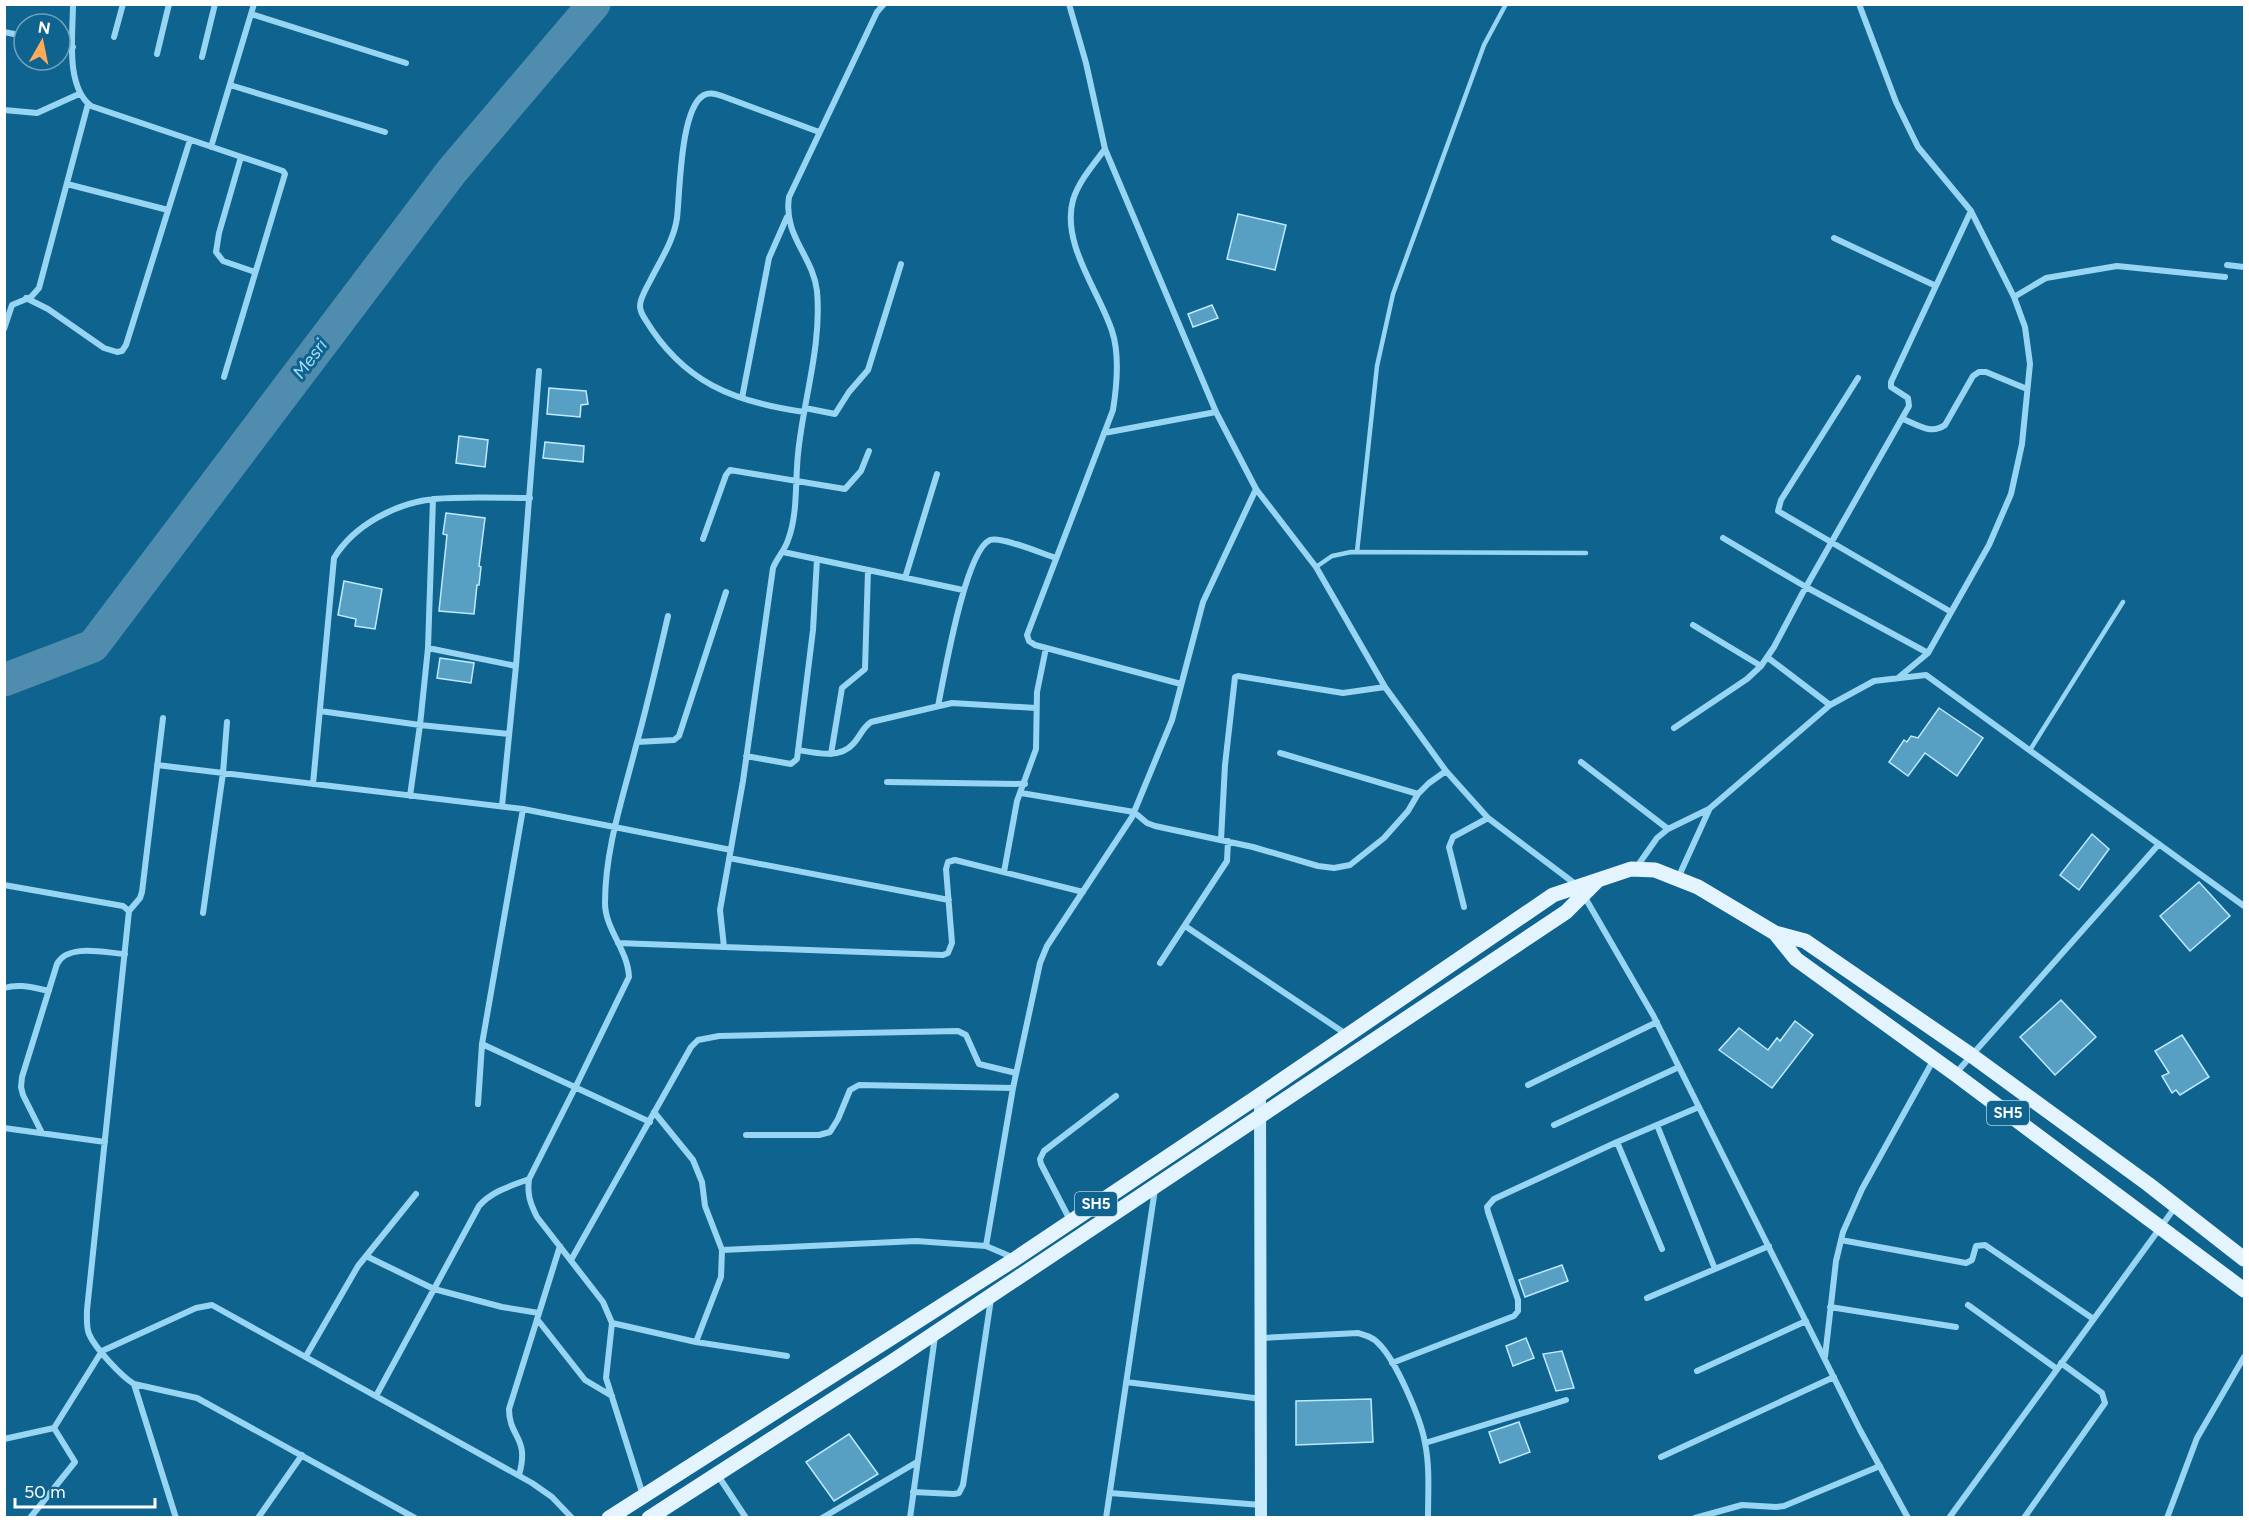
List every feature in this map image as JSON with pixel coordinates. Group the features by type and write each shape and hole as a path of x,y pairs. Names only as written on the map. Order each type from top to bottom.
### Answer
{"main road":[{"name":"SH5","path":"609,1518 1015,1259 1552,895 1581,890 1599,879 1636,868 1655,870 1678,878 1698,887 1775,933 1805,941 1971,1055 2244,1259"},
{"name":"SH5","path":"649,1518 936,1332 1566,912 1581,890"},
{"name":"SH5","path":"1775,933 1796,959 1955,1074 2244,1290"}],"street":[{"path":"73,4 74,77 79,94 88,104 279,169 285,174 224,377"},
{"path":"114,37 123,4"},
{"path":"157,54 170,4"},
{"path":"202,57 215,4"},
{"path":"211,147 254,4"},
{"path":"724,947 720,910 746,756 773,568 789,539 793,520 796,479 815,339 817,291 811,269 789,224 789,197 877,12 884,4"},
{"path":"1069,4 1086,63 1105,149 1216,412 1256,489 1316,567 1385,687 1446,771 1488,818 1581,890 1657,1022 1806,1322 1908,1518"},
{"path":"1859,4 1896,102 1918,147 1971,211 2014,297 2025,327 2030,364 2022,444 2011,494 1989,544 1928,653 1898,678"},
{"path":"251,14 406,63"},
{"path":"230,85 385,132"},
{"path":"819,132 713,93 700,98 694,107 680,161 677,219 672,236 642,296 640,308 643,317 668,352 693,375 765,406 835,414 849,392 868,370 901,264"},
{"path":"4,110 37,113 79,94"},
{"path":"4,329 12,305 36,293 39,288 88,104"},
{"path":"26,298 48,309 104,348 117,352 122,351 126,345 190,140"},
{"path":"1105,149 1078,188 1070,218 1071,233 1113,333 1116,390 1113,410 1027,635 1029,641 1035,645 1181,684"},
{"path":"241,157 219,233 216,252 223,261 255,272"},
{"path":"67,184 168,210"},
{"path":"1674,728 1747,679 1767,657 1903,419 1909,400 1891,387 1891,382 1971,211"},
{"path":"742,398 769,258 788,216"},
{"path":"1834,238 1936,286"},
{"path":"2227,265 2244,267"},
{"path":"2014,297 2046,278 2117,266 2225,277"},
{"path":"502,806 516,666 539,371"},
{"path":"1903,419 1932,431 1938,430 1945,425 1973,376 1979,372 1986,372 2027,389"},
{"path":"1858,378 1778,507 1782,514 1951,612"},
{"path":"1104,434 1216,412"},
{"path":"703,539 726,475 730,470 796,479 845,489 861,471 869,451"},
{"path":"905,578 937,474"},
{"path":"986,1246 1013,1088 1040,963 1047,946 1133,815 1172,720 1203,602 1256,489"},
{"path":"313,784 334,558 341,546 358,530 389,511 433,499 530,498"},
{"path":"410,796 428,648 433,499"},
{"path":"1723,538 1806,587 1928,653"},
{"path":"938,705 963,590 981,548 992,540 999,539 1056,558"},
{"path":"783,552 963,590"},
{"path":"746,756 791,764 797,759 813,630 817,559"},
{"path":"831,754 842,688 862,672 867,662 868,570"},
{"path":"637,742 674,740 679,736 726,592"},
{"path":"644,1496 612,1396 606,1368 612,1323 603,1302 537,1216 530,1204 527,1191 529,1179 629,976 627,963 606,909 614,826 669,616"},
{"path":"1693,625 1761,666"},
{"path":"428,648 516,666"},
{"path":"1004,872 1017,801 1036,749 1037,692 1046,648"},
{"path":"1767,657 1830,705"},
{"path":"1636,868 1649,848 1668,829 1709,809 1830,705 1875,681 1926,675 2244,906"},
{"path":"1160,963 1227,861 1224,841 1225,765 1235,677 1343,693 1385,687"},
{"path":"798,750 831,754 845,751 871,722 938,705 952,703 1036,708"},
{"path":"320,711 420,725 509,734"},
{"path":"163,718 142,892 129,911 87,1322 89,1333 126,1380 134,1384 197,1398 415,1518"},
{"path":"203,913 223,773 226,722"},
{"path":"1280,753 1418,794"},
{"path":"1581,762 1668,829"},
{"path":"157,765 523,809 731,850"},
{"path":"1021,793 1133,815 1155,826 1334,868 1350,865 1384,838 1408,811 1418,794 1446,771"},
{"path":"887,782 1025,784"},
{"path":"478,1104 482,1044 523,809"},
{"path":"1678,878 1709,809"},
{"path":"1464,907 1449,847 1450,841 1453,837 1488,818"},
{"path":"1955,1074 2159,844"},
{"path":"729,858 949,900"},
{"path":"618,944 943,955 948,953 952,943 946,869 948,862 955,860 1083,892"},
{"path":"4,885 123,906 129,911"},
{"path":"1185,926 1347,1035"},
{"path":"42,1133 21,1087 57,964 60,958 75,952 125,954"},
{"path":"4,988 27,986 49,991"},
{"path":"1528,1085 1657,1022"},
{"path":"571,1260 691,1047 698,1040 708,1037 958,1031 966,1035 979,1064 1016,1073"},
{"path":"482,1044 650,1122"},
{"path":"1825,1358 1836,1261 1841,1240 1862,1189 1934,1059"},
{"path":"1554,1125 1679,1067"},
{"path":"746,1134 830,1132 850,1090 859,1085 1013,1088"},
{"path":"1110,1492 1261,1511 1260,1095"},
{"path":"1071,1221 1041,1164 1042,1155 1044,1151 1116,1096"},
{"path":"1392,1363 1514,1316 1518,1311 1518,1300 1488,1212 1490,1203 1494,1199 1699,1107"},
{"path":"654,1112 693,1160 702,1182 705,1206 722,1250 721,1277 696,1342"},
{"path":"1657,1125 1715,1269"},
{"path":"4,1128 105,1142"},
{"path":"1617,1142 1662,1249"},
{"path":"376,1396 479,1206 494,1193 529,1179"},
{"path":"1106,1518 1155,1185"},
{"path":"306,1356 358,1266 416,1194"},
{"path":"1949,1518 2092,1318 2176,1206"},
{"path":"1841,1240 1966,1263 1972,1260 1976,1246 1984,1245 2092,1318"},
{"path":"722,1250 916,1241 986,1246 1015,1259"},
{"path":"519,1475 523,1461 522,1444 511,1424 509,1409 560,1246"},
{"path":"1647,1298 1768,1246"},
{"path":"366,1256 434,1288 538,1316 585,1380 612,1396"},
{"path":"913,1492 954,1494 958,1493 963,1485 991,1295"},
{"path":"4,1439 54,1428 102,1351 196,1308 212,1305 519,1475 543,1490 572,1518"},
{"path":"1968,1305 2102,1393 2105,1403 2024,1518"},
{"path":"1830,1307 1956,1327"},
{"path":"1697,1371 1806,1322"},
{"path":"612,1323 696,1342 787,1356"},
{"path":"910,1518 936,1332"},
{"path":"1262,1338 1358,1333 1369,1336 1378,1343 1392,1363 1420,1421 1428,1463 1428,1518"},
{"path":"2167,1518 2197,1438 2244,1357"},
{"path":"1661,1457 1834,1377"},
{"path":"1126,1382 1262,1399"},
{"path":"134,1384 176,1518"},
{"path":"1425,1443 1566,1400"},
{"path":"30,1518 75,1462 54,1428"},
{"path":"258,1518 302,1455"},
{"path":"822,1518 918,1462"},
{"path":"1695,1518 1742,1505 1784,1506 1880,1466"},
{"path":"717,1474 746,1518"}],"lane":[{"path":"1358,552 1377,366 1393,294 1484,45 1506,4"},
{"path":"1316,567 1332,556 1358,552 1586,553"},
{"path":"2030,750 2123,602"}],"building":[{"path":"1238,214 1286,225 1275,270 1227,259"},
{"path":"1212,305 1218,318 1193,327 1188,314"},
{"path":"549,388 586,391 588,404 581,405 580,417 547,414"},
{"path":"459,436 488,440 485,467 456,463"},
{"path":"545,442 584,446 583,462 543,458"},
{"path":"446,513 485,518 474,614 439,611 447,535 443,534"},
{"path":"344,581 382,589 375,629 355,626 356,619 338,615"},
{"path":"440,658 474,663 471,683 437,678"},
{"path":"1939,708 1983,738 1957,776 1925,753 1908,776 1889,762 1904,740 1907,742 1911,736 1918,738"},
{"path":"2092,834 2109,849 2079,890 2060,875"},
{"path":"2199,882 2230,916 2190,951 2160,916"},
{"path":"2061,1000 2096,1037 2055,1075 2020,1037"},
{"path":"1795,1021 1813,1035 1772,1088 1719,1050 1739,1028 1768,1050 1777,1038 1780,1041"},
{"path":"2182,1035 2209,1077 2180,1095 2176,1090 2172,1093 2162,1076 2169,1073 2155,1051"},
{"path":"1562,1265 1568,1281 1525,1297 1519,1280"},
{"path":"1526,1338 1534,1358 1513,1366 1506,1346"},
{"path":"1562,1351 1574,1388 1556,1391 1543,1354"},
{"path":"1371,1399 1373,1442 1296,1445 1296,1401"},
{"path":"1519,1422 1530,1452 1500,1463 1489,1432"},
{"path":"849,1434 878,1474 834,1501 806,1462"}],"waterway":[{"name":"Mesri","path":"4,680 93,646 452,171 594,4"}]}
